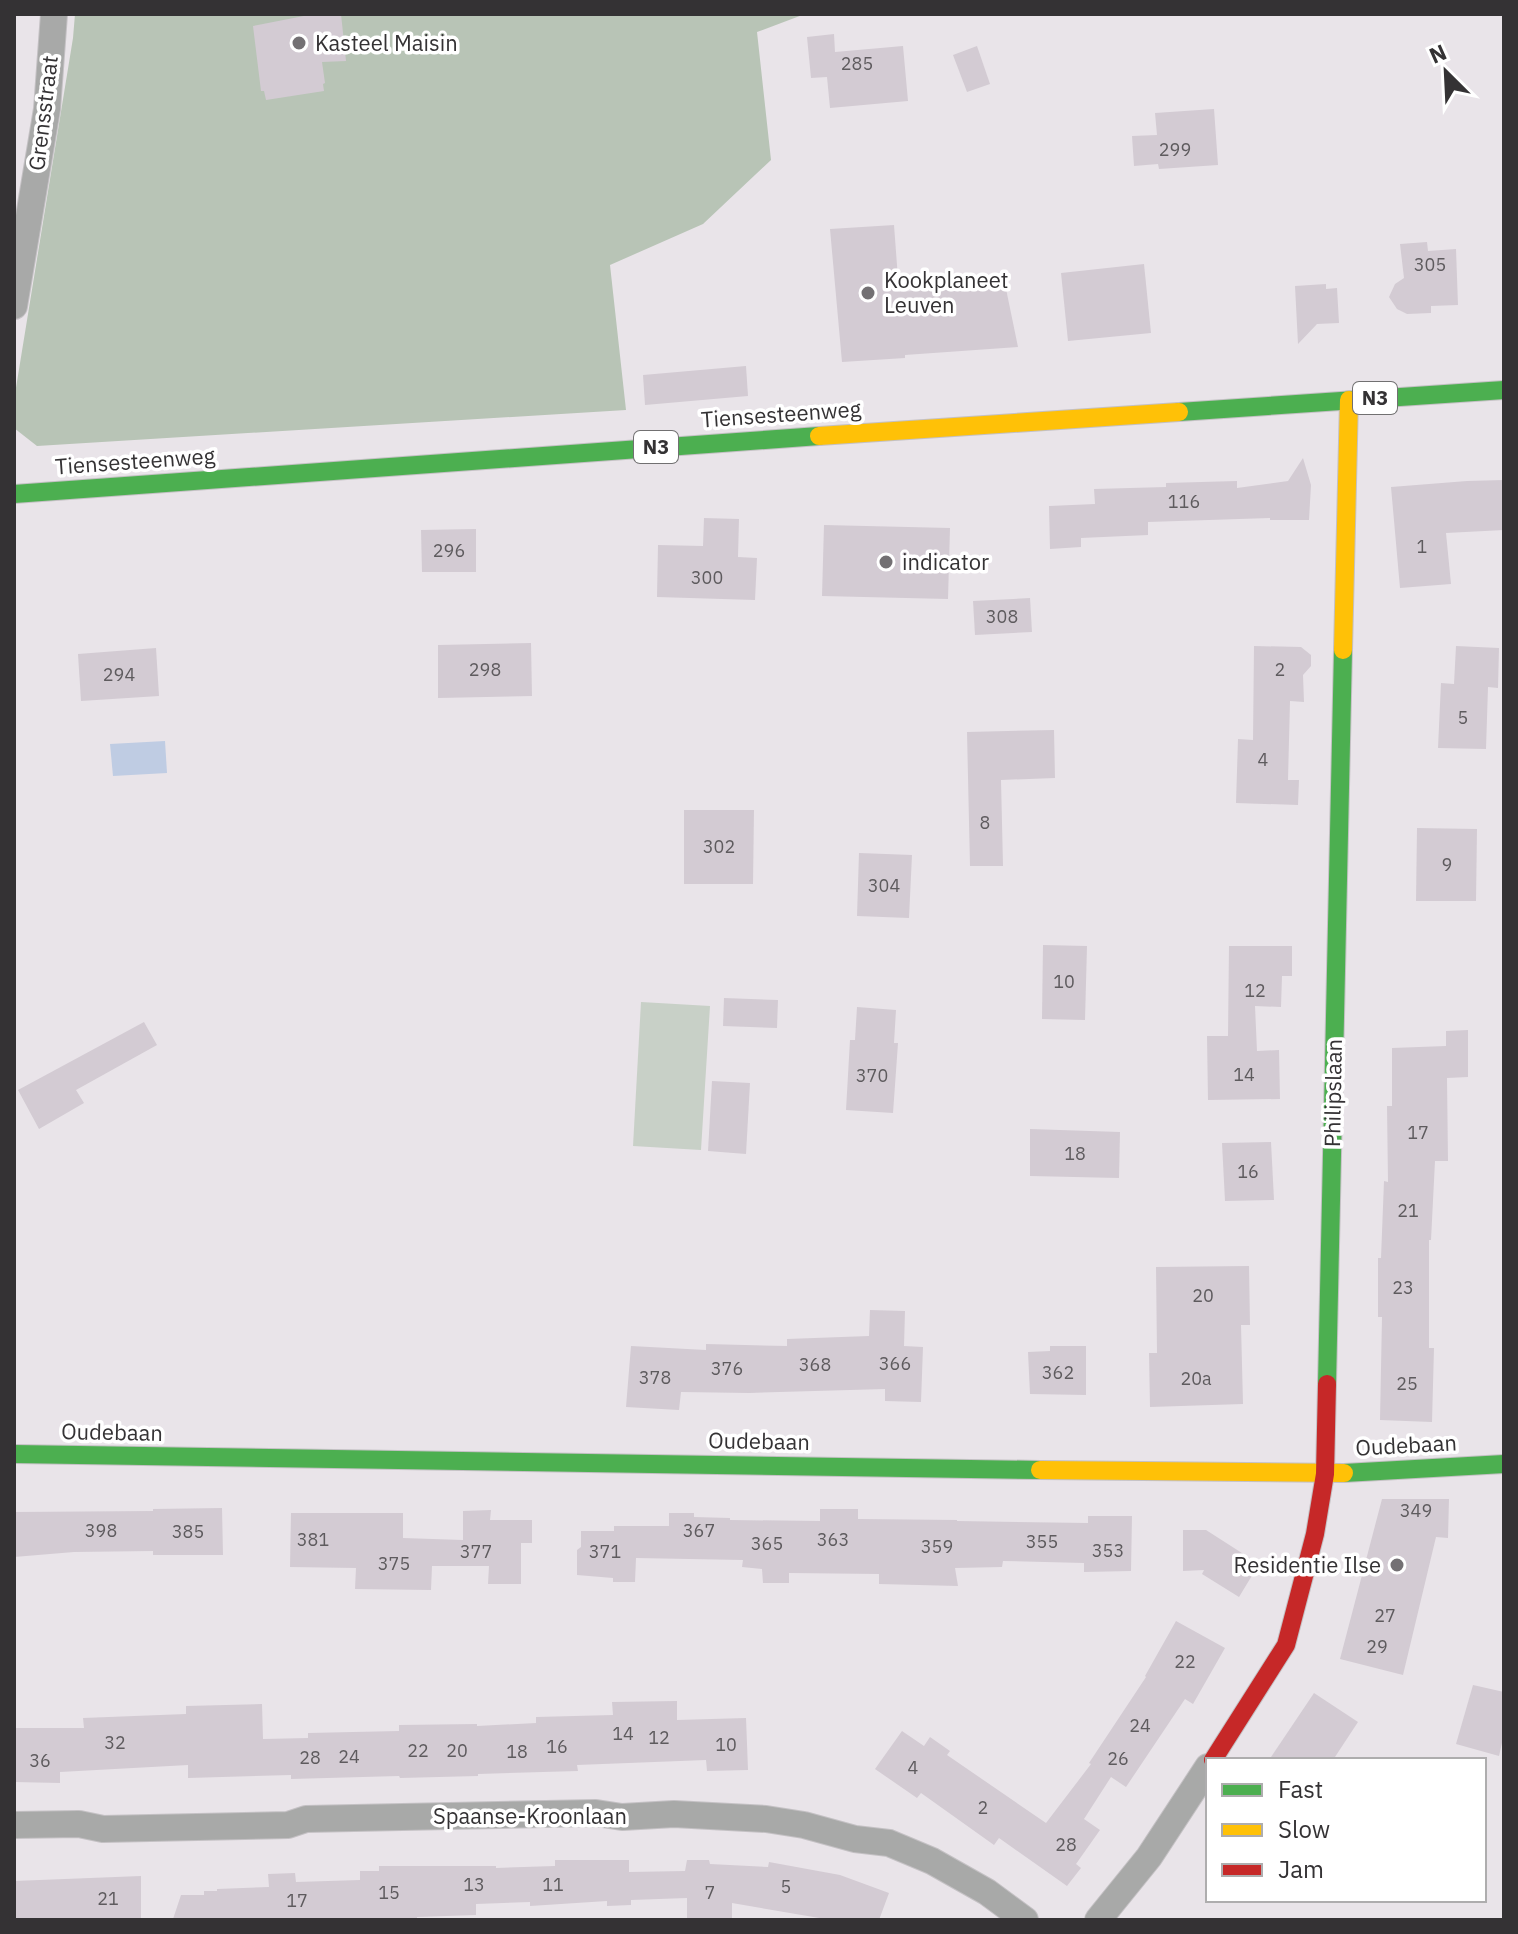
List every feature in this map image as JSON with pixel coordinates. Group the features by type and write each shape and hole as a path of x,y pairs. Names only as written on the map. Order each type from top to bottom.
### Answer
{"street":[{"name":"Grensstraat","path":"14,306 47,109 54,14"},
{"name":"Tiensesteenweg","path":"14,494 1504,390"},
{"name":"Philipslaan","path":"1214,1758 1286,1645 1315,1534 1325,1474 1349,400"},
{"name":"Oudebaan","path":"14,1454 1325,1474 1504,1464"},
{"path":"1098,1920 1149,1857 1206,1770"},
{"name":"Spaanse-Kroonlaan","path":"14,1825 79,1824 119,1829 288,1825 306,1819 596,1813 622,1817 674,1814 766,1819 804,1825 855,1839 889,1843 932,1861 987,1892 1025,1920"}],"shaded area":[{"path":"641,1002 710,1006 701,1150 633,1146"}],"green space":[{"path":"75,14 805,14 757,32 771,160 703,224 610,265 626,410 37,446 14,428 14,400"}],"water":[{"path":"165,741 167,773 113,776 110,744"}],"building":[{"name":"Kasteel Maisin","path":"314,14 341,14 346,61 322,62 324,91 266,100 264,91 261,91 253,26"},
{"path":"834,34 835,52 903,46 908,101 830,108 827,77 811,78 807,37"},
{"path":"977,46 990,84 967,92 953,55"},
{"path":"1214,109 1218,165 1159,169 1158,164 1134,166 1132,136 1157,135 1155,113"},
{"path":"894,225 899,292 1005,284 1018,347 842,362 830,229"},
{"path":"1427,242 1428,251 1456,249 1458,305 1431,306 1431,313 1407,314 1397,309 1389,297 1395,284 1404,278 1400,244"},
{"path":"1144,264 1151,333 1068,341 1061,273"},
{"path":"1326,284 1326,289 1337,288 1339,323 1317,324 1298,344 1295,286"},
{"path":"746,366 748,396 645,405 643,375"},
{"path":"1303,458 1311,485 1309,520 1270,518 1148,522 1148,535 1081,538 1081,547 1050,549 1049,506 1095,504 1094,489 1237,481 1237,488 1288,481"},
{"path":"1504,480 1504,530 1446,533 1451,584 1400,588 1391,487"},
{"path":"704,518 739,519 738,557 757,558 755,600 657,597 658,545 703,546"},
{"name":"indicator","path":"824,525 950,528 948,599 822,596"},
{"path":"476,529 476,572 422,572 421,530"},
{"path":"1030,598 1032,632 975,635 973,601"},
{"path":"531,643 532,696 438,698 438,645"},
{"path":"1254,646 1301,647 1311,655 1311,666 1303,675 1304,702 1290,701 1288,780 1299,780 1298,805 1236,803 1238,739 1253,740"},
{"path":"1456,646 1499,648 1498,688 1488,687 1486,749 1438,748 1441,683 1454,684"},
{"path":"156,648 159,696 81,701 78,654"},
{"path":"1054,730 1055,778 1001,780 1003,866 970,866 967,732"},
{"path":"684,810 754,810 753,884 684,884"},
{"path":"1417,828 1477,829 1476,901 1416,901"},
{"path":"859,853 912,855 909,918 857,916"},
{"path":"1043,945 1087,946 1085,1020 1042,1019"},
{"path":"1229,946 1292,946 1292,976 1282,976 1281,1007 1255,1006 1257,1051 1279,1050 1280,1099 1208,1100 1207,1036 1228,1036"},
{"path":"724,998 778,1000 777,1028 723,1026"},
{"path":"857,1007 896,1010 894,1043 898,1043 893,1113 846,1110 850,1040 855,1040"},
{"path":"144,1022 157,1045 76,1090 84,1103 39,1129 18,1090"},
{"path":"1468,1030 1468,1077 1447,1078 1448,1161 1435,1161 1429,1240 1429,1348 1434,1348 1432,1422 1380,1420 1382,1317 1378,1317 1378,1258 1381,1258 1384,1181 1388,1182 1387,1106 1392,1106 1392,1048 1446,1046 1446,1031"},
{"path":"712,1081 750,1083 746,1154 708,1151"},
{"path":"1030,1129 1120,1132 1119,1178 1030,1176"},
{"path":"1271,1142 1274,1200 1225,1201 1222,1143"},
{"path":"1249,1266 1250,1325 1241,1325 1243,1404 1150,1407 1149,1353 1157,1353 1156,1267"},
{"path":"870,1310 905,1311 904,1346 923,1347 921,1402 885,1401 885,1389 681,1392 679,1410 626,1407 631,1346 706,1350 706,1344 787,1346 787,1339 869,1336"},
{"path":"1050,1346 1086,1346 1086,1395 1030,1394 1028,1352 1050,1351"},
{"path":"1382,1499 1449,1499 1448,1538 1436,1537 1403,1675 1340,1659"},
{"path":"222,1508 223,1555 153,1555 153,1551 74,1552 14,1557 14,1512"},
{"path":"820,1509 858,1509 858,1519 1088,1523 1088,1516 1132,1516 1131,1571 1084,1572 1084,1563 1003,1561 1002,1567 955,1568 958,1586 879,1584 879,1574 789,1573 789,1583 763,1583 762,1569 742,1567 743,1560 636,1558 635,1582 613,1582 613,1578 577,1575 581,1531 614,1531 614,1526 669,1526 669,1513 694,1513 694,1517 730,1520 820,1521"},
{"path":"491,1510 490,1520 532,1520 532,1543 521,1543 521,1584 488,1584 489,1566 432,1566 431,1590 355,1589 356,1568 290,1567 291,1513 403,1513 403,1538 463,1540 463,1511"},
{"path":"1183,1530 1206,1530 1259,1564 1239,1597 1202,1574 1204,1570 1183,1571"},
{"path":"1176,1621 1225,1648 1193,1704 1185,1699 1126,1787 1111,1777 1084,1819 1100,1830 1076,1864 1081,1868 1067,1886 999,1838 994,1845 921,1793 917,1798 875,1769 902,1731 924,1746 930,1737 950,1751 947,1755 1046,1823 1091,1764 1146,1677"},
{"path":"1473,1685 1504,1692 1504,1734 1499,1756 1456,1744"},
{"path":"1314,1693 1358,1722 1334,1758 1270,1758"},
{"path":"677,1701 677,1720 746,1718 748,1770 707,1771 706,1760 577,1765 578,1771 478,1776 291,1779 291,1775 188,1778 188,1765 60,1772 60,1783 14,1782 14,1728 84,1728 83,1718 186,1714 186,1706 262,1704 263,1739 308,1738 308,1733 399,1731 399,1725 536,1723 536,1717 613,1715 612,1702"},
{"path":"555,1860 629,1860 629,1872 685,1871 687,1860 768,1867 769,1862 840,1875 889,1893 879,1920 831,1920 732,1903 732,1920 687,1920 687,1898 631,1900 631,1905 607,1906 607,1901 530,1906 530,1902 476,1904 476,1915 417,1917 417,1920 173,1919 181,1895 204,1895 204,1891 217,1889 269,1887 268,1874 295,1873 296,1882 360,1880 360,1871 379,1871 379,1866 555,1866"},
{"path":"141,1876 141,1920 14,1920 14,1881"}],"traffic: fast":[{"path":"1179,412 1504,390"},
{"path":"14,494 819,436"},
{"path":"1327,1384 1343,650"},
{"path":"14,1454 1040,1470"},
{"path":"1344,1473 1504,1464"}],"traffic: slow":[{"path":"1343,650 1349,400"},
{"path":"819,436 1179,412"},
{"path":"1040,1470 1344,1473"}],"traffic: jam":[{"path":"1214,1758 1286,1645 1315,1534 1325,1474 1327,1384"}],"place":[{"name":"Kasteel Maisin","path":"299,43"},
{"name":"Kookplaneet Leuven","path":"868,293"},
{"name":"indicator","path":"886,562"},
{"name":"Residentie Ilse","path":"1397,1565"}]}
